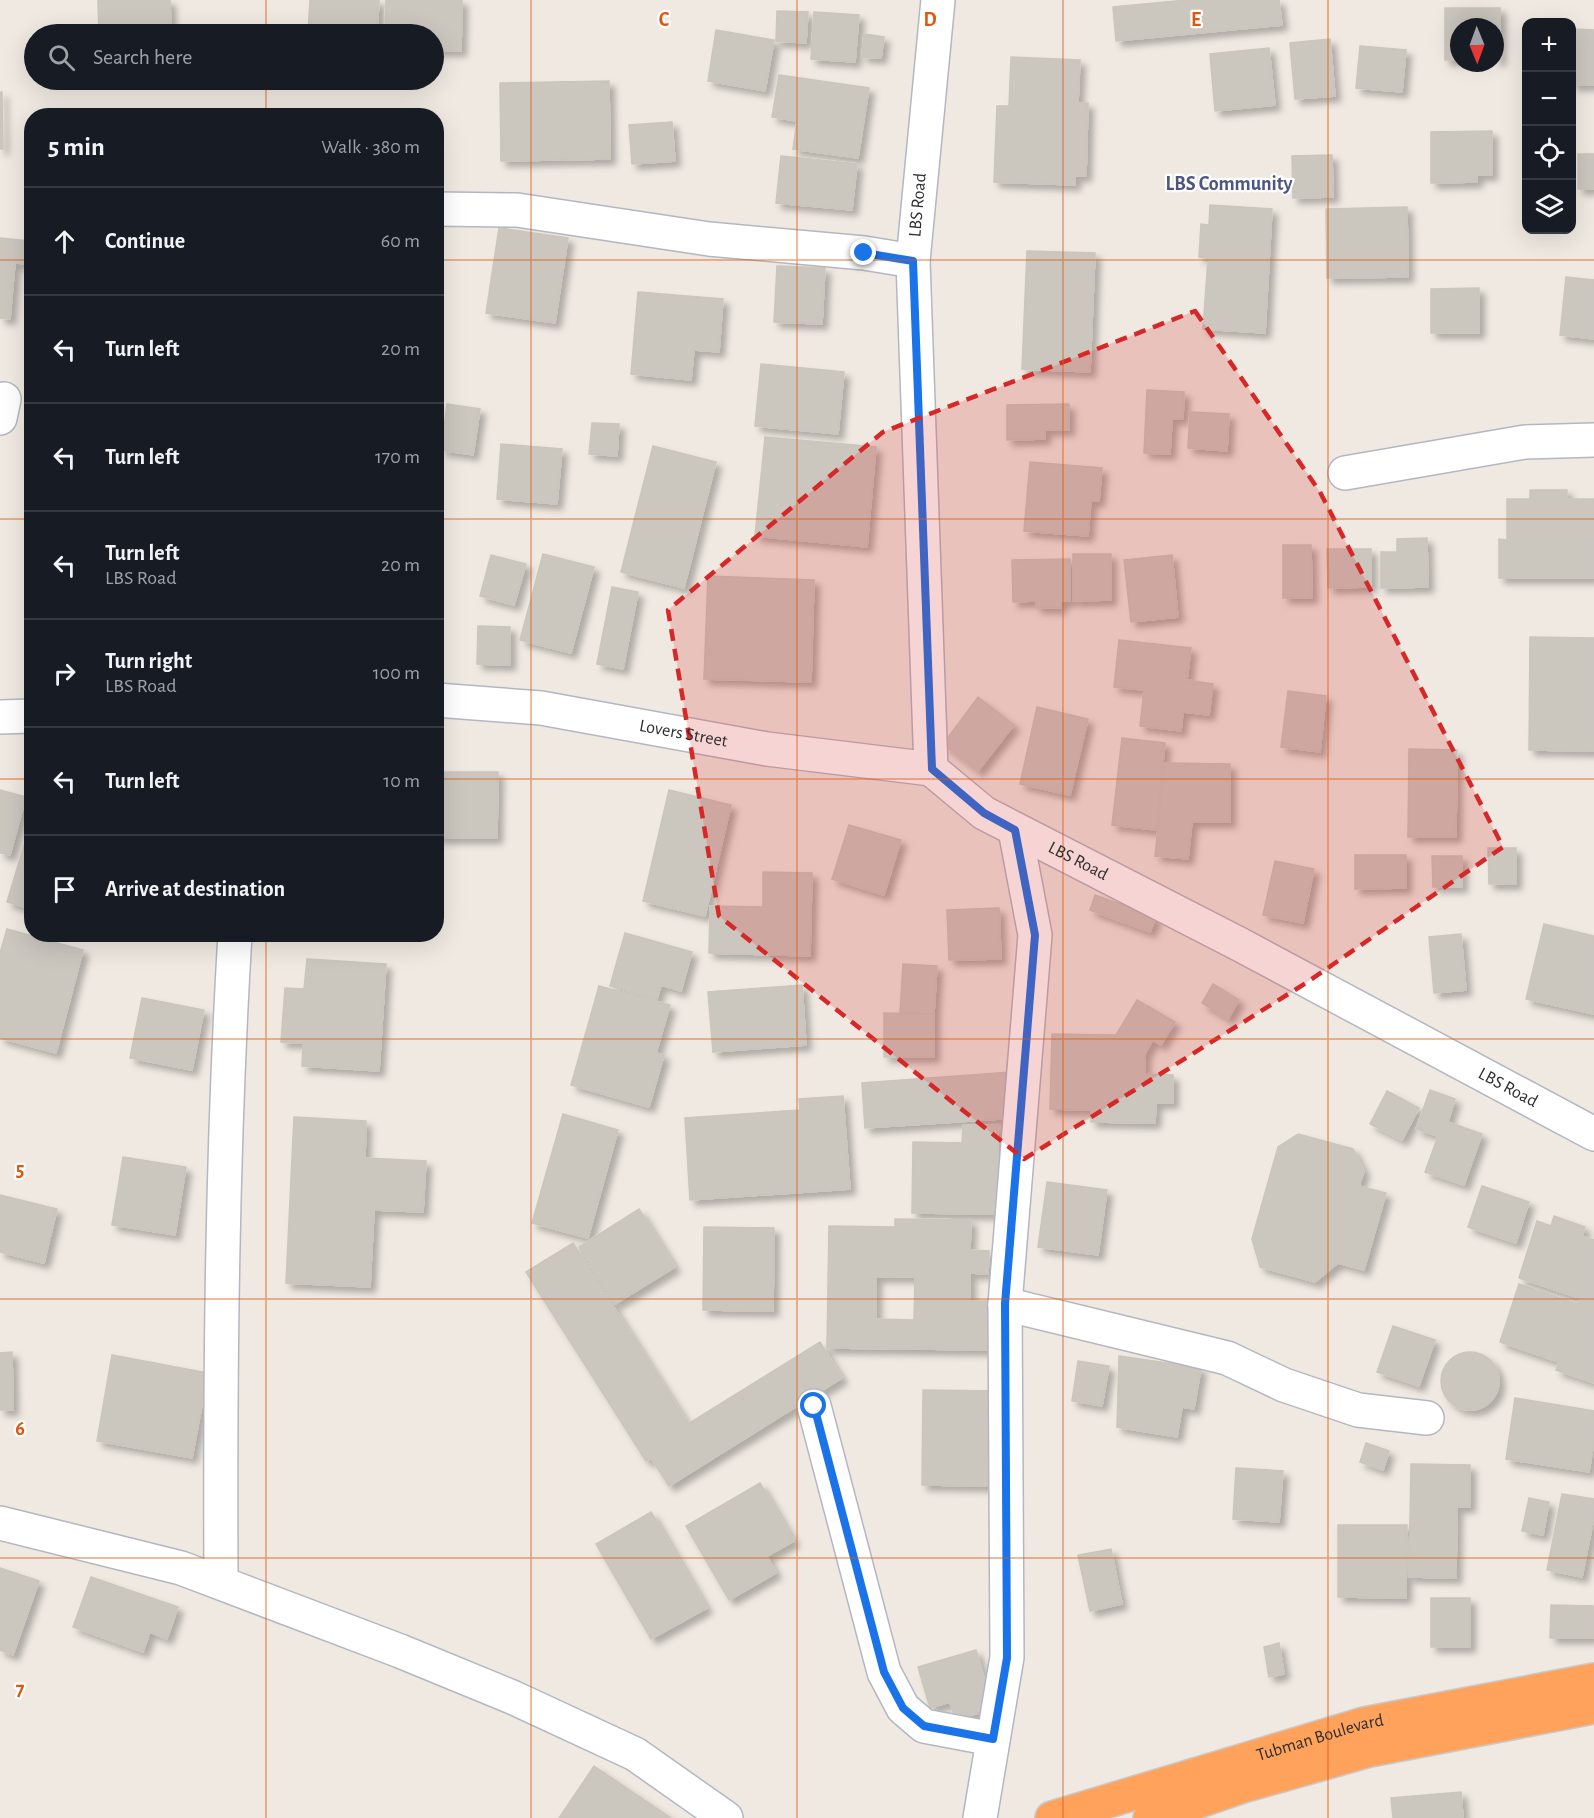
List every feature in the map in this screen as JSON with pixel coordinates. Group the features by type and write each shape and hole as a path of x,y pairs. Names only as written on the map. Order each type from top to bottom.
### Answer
{"highway":[{"name":"Tubman Boulevard","path":"1052,1818 1364,1724 1594,1680"},
{"name":"Tubman Boulevard","path":"1150,1818 1243,1786 1370,1750 1594,1707"}],"street":[{"name":"LBS Road","path":"938,0 913,261 932,769 984,813 1239,944 1594,1134"},
{"path":"444,209 517,210 709,239 864,253 913,261"},
{"path":"1345,472 1525,442 1594,440"},
{"name":"Lovers Street","path":"444,701 541,708 767,749 932,769"},
{"path":"0,717 24,716"},
{"path":"980,1818 1007,1658 1005,1304 1035,935 1015,830"},
{"path":"221,1582 220,1349 224,1133 235,942"},
{"path":"1005,1304 1227,1358 1284,1385 1358,1410 1427,1419"},
{"path":"814,1406 884,1672 898,1699 903,1708 924,1726 993,1739"},
{"path":"0,1523 180,1568 512,1697 634,1754 726,1818"}],"highlighted area":[{"path":"1195,311 1320,492 1503,847 1306,983 1024,1159 719,916 668,610 883,432"}],"building":[{"path":"98,0 170,0 171,24 99,24"},
{"path":"310,0 379,0 378,24 309,24"},
{"path":"386,0 462,0 461,51 444,50 444,24 385,24"},
{"path":"1187,0 1279,0 1282,25 1116,41 1113,7"},
{"path":"1445,8 1500,8 1500,18 1450,18 1450,60 1445,60"},
{"path":"777,11 808,12 806,43 776,41"},
{"path":"814,12 859,15 855,62 811,59"},
{"path":"1576,29 1594,30 1594,85 1576,85"},
{"path":"716,30 774,40 765,91 708,81"},
{"path":"864,34 884,37 881,58 862,57"},
{"path":"1330,39 1335,96 1295,99 1290,43"},
{"path":"1360,46 1406,50 1402,92 1356,88"},
{"path":"1269,48 1275,105 1215,111 1210,54"},
{"path":"1011,57 1080,60 1078,103 1088,103 1086,176 1075,176 1075,185 994,182 997,106 1009,106"},
{"path":"779,75 869,88 858,158 793,149 797,121 772,117"},
{"path":"609,81 610,159 501,161 500,83"},
{"path":"0,92 2,92 3,149 0,149"},
{"path":"672,122 675,161 632,164 629,125"},
{"path":"1492,131 1492,175 1477,175 1477,182 1431,183 1431,132"},
{"path":"1578,154 1594,154 1594,189 1578,189"},
{"path":"1332,155 1333,197 1293,198 1292,156"},
{"path":"781,156 857,164 852,210 776,203"},
{"path":"1210,205 1272,209 1265,333 1203,329 1208,258 1199,257 1201,224 1209,225"},
{"path":"1407,207 1408,277 1327,278 1326,209"},
{"path":"499,228 568,238 555,323 486,313"},
{"path":"0,238 24,240 24,264 15,263 10,319 0,318"},
{"path":"1027,251 1095,253 1090,372 1022,369"},
{"path":"777,266 825,268 822,324 774,322"},
{"path":"1566,277 1594,280 1594,339 1560,335"},
{"path":"1479,288 1479,333 1431,333 1431,289"},
{"path":"638,292 723,299 719,352 694,350 691,380 631,374"},
{"path":"761,364 844,372 838,434 755,426"},
{"path":"1147,390 1184,392 1183,419 1172,419 1170,454 1144,453"},
{"path":"447,404 480,409 473,455 444,450"},
{"path":"1069,404 1069,430 1045,430 1045,439 1007,440 1007,405"},
{"path":"1190,412 1229,414 1227,451 1188,448"},
{"path":"592,423 619,424 617,456 589,454"},
{"path":"765,437 876,447 867,547 755,536"},
{"path":"501,444 562,449 557,504 497,499"},
{"path":"653,446 716,462 684,588 621,572"},
{"path":"1030,462 1102,468 1099,501 1091,501 1088,536 1024,531"},
{"path":"1530,490 1567,490 1567,499 1594,499 1594,578 1499,578 1499,539 1507,540 1507,499 1530,499"},
{"path":"1427,538 1428,587 1381,588 1381,552 1397,552 1397,539"},
{"path":"1283,545 1311,545 1312,598 1283,598"},
{"path":"1327,549 1371,549 1371,587 1328,588"},
{"path":"543,554 594,567 571,653 520,640"},
{"path":"1073,554 1111,554 1111,600 1073,601"},
{"path":"491,555 526,564 514,605 480,596"},
{"path":"1172,555 1178,617 1131,622 1124,560"},
{"path":"1070,559 1070,601 1061,601 1061,608 1036,608 1036,601 1013,602 1012,560"},
{"path":"708,576 814,580 811,682 704,679"},
{"path":"612,587 638,592 623,669 597,664"},
{"path":"478,626 510,627 510,665 477,664"},
{"path":"1530,637 1594,638 1594,751 1529,750"},
{"path":"1119,640 1191,648 1187,680 1213,684 1209,715 1183,712 1181,731 1140,726 1144,690 1114,687"},
{"path":"1288,691 1326,696 1320,752 1281,747"},
{"path":"978,697 1014,725 978,771 943,744"},
{"path":"1037,707 1088,719 1070,795 1020,784"},
{"path":"1122,738 1165,743 1156,830 1112,825"},
{"path":"1409,749 1457,750 1456,837 1408,837"},
{"path":"1165,763 1230,764 1230,822 1192,822 1188,859 1155,856"},
{"path":"444,772 498,772 497,838 444,838"},
{"path":"0,790 24,796 24,804 10,855 0,853"},
{"path":"669,790 731,805 705,916 643,901"},
{"path":"849,825 901,840 884,895 832,879"},
{"path":"24,846 24,907 7,902"},
{"path":"1488,848 1516,848 1516,884 1489,884"},
{"path":"1355,855 1406,855 1406,888 1355,889"},
{"path":"1432,856 1462,856 1462,887 1433,887"},
{"path":"1275,861 1314,869 1303,923 1263,915"},
{"path":"763,872 812,873 810,956 709,953 710,906 763,907"},
{"path":"1095,895 1156,917 1150,932 1090,910"},
{"path":"999,908 1001,959 949,960 947,910"},
{"path":"1544,924 1594,936 1594,1014 1526,999"},
{"path":"7,929 24,934 24,942 54,942 83,950 56,1053 0,1038 0,953"},
{"path":"625,933 692,952 681,991 661,985 657,999 610,986"},
{"path":"1461,934 1466,990 1434,993 1429,937"},
{"path":"307,959 386,964 379,1071 302,1066 303,1043 281,1042 285,988 304,989"},
{"path":"903,964 937,966 934,1014 900,1012"},
{"path":"1213,984 1239,1000 1228,1019 1202,1003"},
{"path":"802,985 806,1045 713,1052 708,992"},
{"path":"599,986 670,1005 656,1053 664,1055 649,1107 571,1085"},
{"path":"142,998 204,1010 192,1070 130,1058"},
{"path":"1137,1000 1175,1022 1161,1045 1153,1040 1145,1054 1145,1074 1173,1075 1173,1103 1156,1103 1155,1123 1091,1122 1091,1110 1050,1109 1052,1034 1116,1035"},
{"path":"884,1013 934,1014 934,1057 884,1057"},
{"path":"1011,1072 1015,1118 865,1128 862,1083"},
{"path":"1430,1090 1455,1099 1448,1122 1482,1134 1464,1185 1425,1172 1438,1136 1416,1129"},
{"path":"1387,1091 1419,1108 1402,1140 1370,1124"},
{"path":"843,1096 850,1189 690,1200 685,1118 800,1110 799,1099"},
{"path":"563,1114 618,1130 588,1238 532,1223"},
{"path":"294,1117 366,1121 365,1158 426,1161 423,1212 374,1210 370,1287 286,1283"},
{"path":"963,1125 998,1125 997,1214 912,1213 913,1142 962,1143"},
{"path":"1298,1134 1353,1149 1364,1171 1359,1186 1386,1193 1364,1270 1338,1263 1315,1282 1260,1267 1252,1239 1278,1147"},
{"path":"123,1157 186,1167 175,1235 112,1225"},
{"path":"1047,1182 1107,1190 1098,1255 1038,1247"},
{"path":"1482,1186 1529,1202 1516,1243 1468,1227"},
{"path":"0,1195 57,1209 44,1263 0,1252"},
{"path":"639,1209 675,1267 615,1304 579,1247"},
{"path":"1554,1216 1585,1227 1582,1236 1594,1240 1594,1383 1556,1370 1559,1362 1500,1342 1519,1284 1578,1304 1580,1298 1519,1278 1537,1221 1551,1226"},
{"path":"895,1219 971,1220 970,1250 989,1251 988,1274 970,1273 970,1301 996,1301 996,1350 827,1348 829,1226 895,1227","holes":["876,1277 915,1277 914,1320 876,1319"]},
{"path":"704,1227 774,1228 773,1311 703,1310"},
{"path":"573,1243 688,1424 820,1342 842,1378 669,1486 651,1458 646,1461 526,1272"},
{"path":"1393,1326 1435,1340 1419,1386 1377,1372"},
{"path":"12,1352 13,1410 0,1410 0,1353"},
{"path":"1464,1352 1476,1352 1491,1360 1499,1375 1499,1387 1491,1402 1476,1410 1464,1410 1449,1402 1441,1387 1441,1375 1449,1360"},
{"path":"112,1355 208,1373 192,1458 97,1441"},
{"path":"1119,1356 1201,1368 1194,1409 1182,1407 1177,1437 1117,1427"},
{"path":"1078,1361 1109,1366 1102,1406 1072,1401"},
{"path":"923,1390 993,1391 991,1486 922,1485"},
{"path":"1515,1398 1594,1411 1594,1441 1589,1472 1506,1459"},
{"path":"1366,1443 1389,1451 1383,1470 1360,1462"},
{"path":"1411,1464 1470,1465 1470,1507 1457,1507 1456,1578 1409,1577"},
{"path":"1236,1468 1283,1471 1279,1522 1233,1519"},
{"path":"760,1483 794,1541 767,1556 776,1573 729,1600 686,1526"},
{"path":"1562,1494 1594,1499 1594,1517 1582,1577 1547,1570"},
{"path":"1529,1498 1549,1502 1543,1535 1522,1531"},
{"path":"651,1512 707,1608 651,1639 596,1544"},
{"path":"1338,1525 1407,1525 1406,1598 1338,1597"},
{"path":"1111,1549 1122,1604 1090,1611 1078,1555"},
{"path":"0,1568 39,1581 13,1655 0,1650"},
{"path":"91,1577 178,1607 167,1639 150,1632 143,1652 73,1627"},
{"path":"1431,1598 1470,1598 1470,1647 1431,1647"},
{"path":"1551,1605 1593,1606 1593,1638 1550,1638"},
{"path":"1279,1643 1284,1674 1269,1677 1264,1647"},
{"path":"976,1650 993,1709 955,1720 950,1702 930,1708 918,1667"},
{"path":"594,1766 671,1818 559,1818"},
{"path":"1461,1792 1463,1818 1393,1818 1391,1798"}],"district":[{"name":"LBS Community","path":"1229,184"}],"route":[{"path":"814,1406 884,1672 903,1708 924,1726 993,1739 1007,1658 1005,1304 1035,935 1015,830 984,813 932,769 913,261 864,253"}]}
